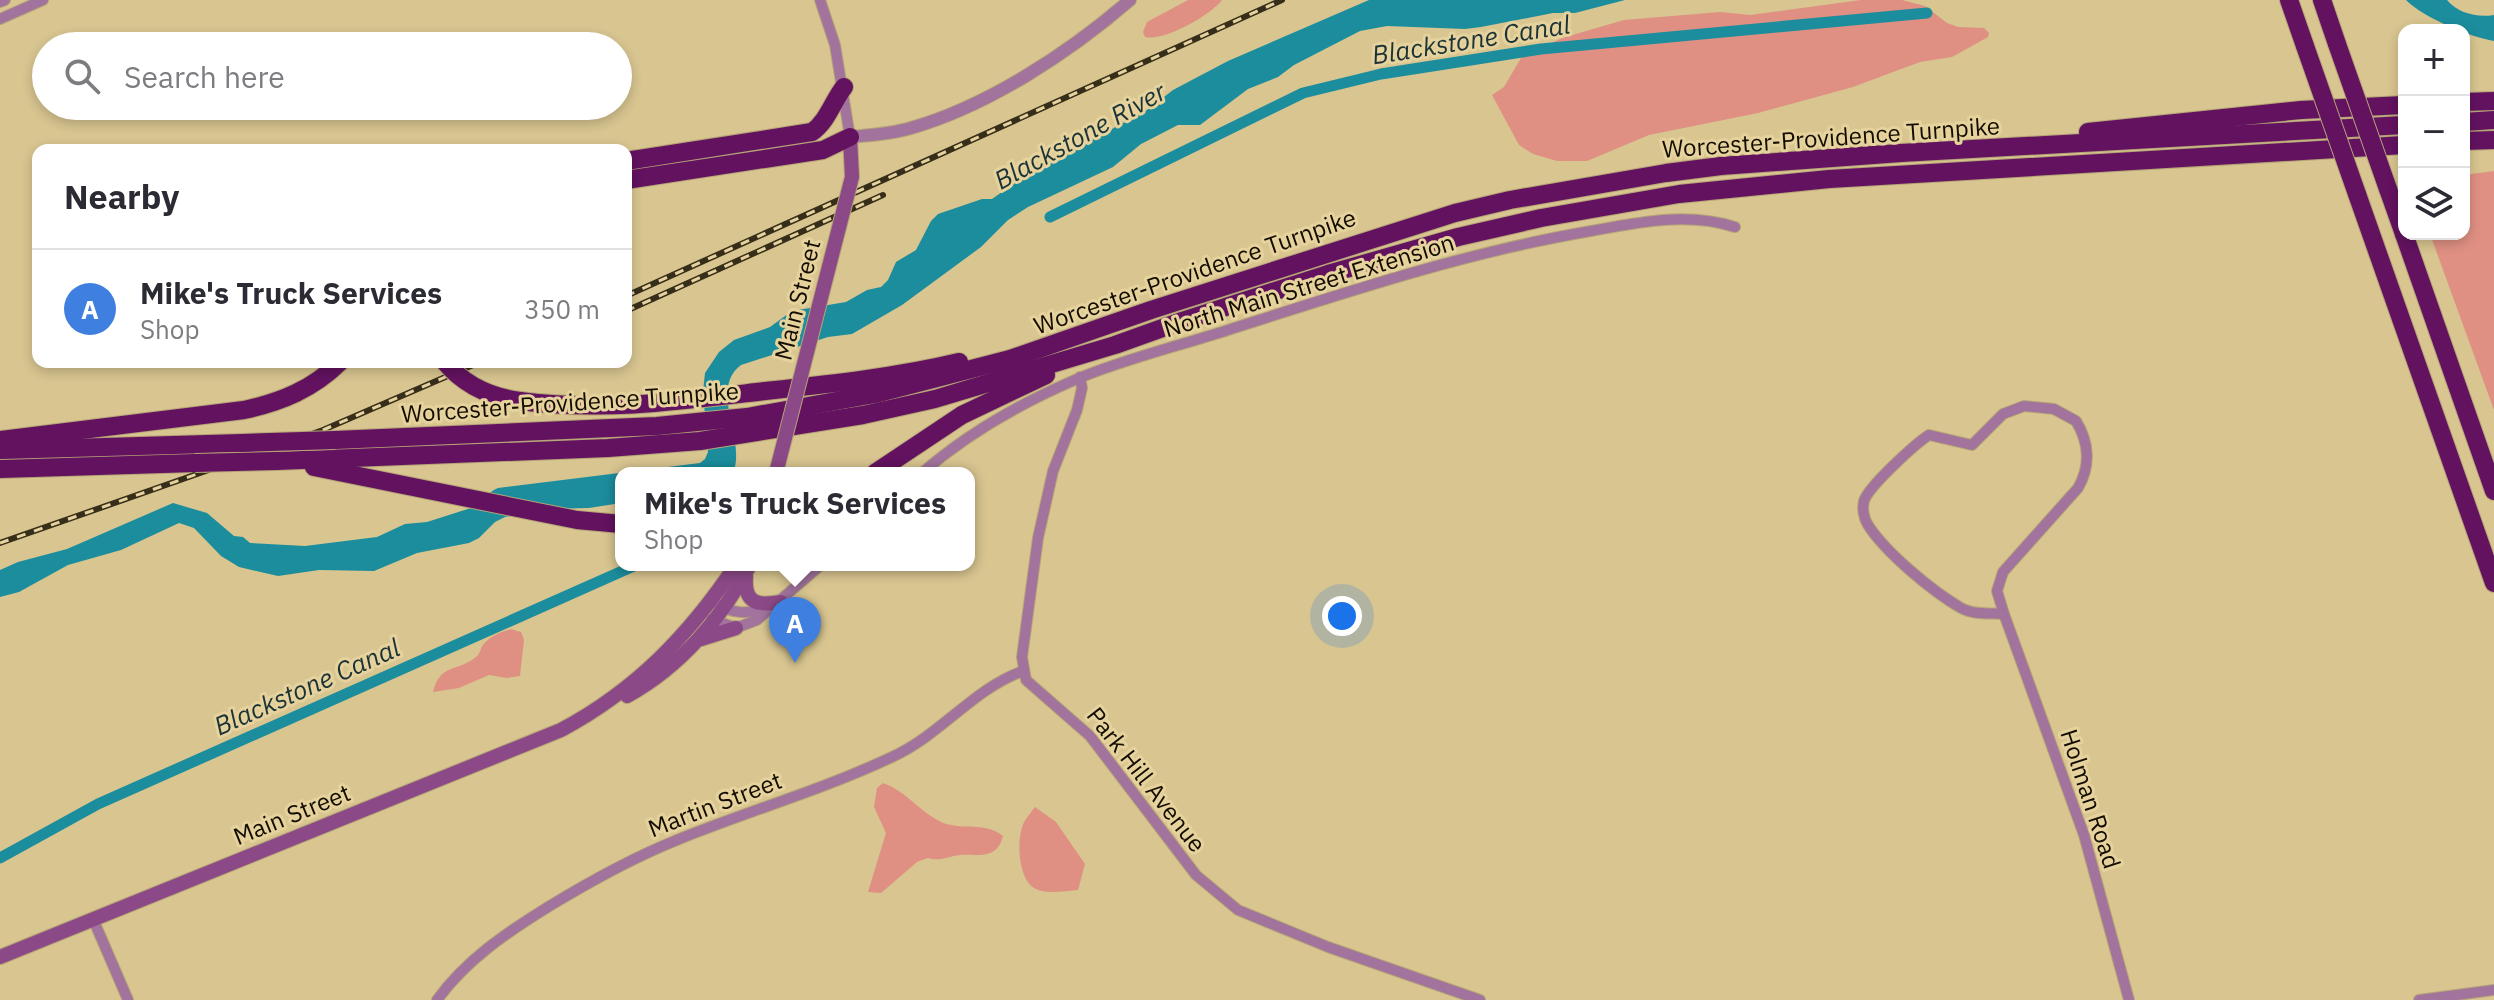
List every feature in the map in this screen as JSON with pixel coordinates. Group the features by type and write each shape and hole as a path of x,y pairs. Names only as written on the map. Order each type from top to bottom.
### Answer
{"highway":[{"path":"2289,0 2494,583"},
{"path":"2322,0 2398,217"},
{"path":"812,132 824,121 833,100 844,87"},
{"path":"2470,102 2494,101"},
{"path":"1901,153 1954,142 2126,129 2301,110 2398,105"},
{"path":"2470,122 2494,120"},
{"name":"Worcester-Providence Turnpike","path":"0,469 581,449 700,441 748,426 946,377 1049,346 1401,228 1510,200 1721,166 2398,125"},
{"path":"632,160 812,132 850,137"},
{"path":"632,179 823,150 850,137"},
{"path":"2470,141 2494,140"},
{"name":"Worcester-Providence Turnpike","path":"0,450 610,429 698,422 748,426 863,415 935,399 1115,345 1313,279 1458,237 1541,218 1752,185 2398,145"},
{"path":"2406,240 2494,491"},
{"path":"451,368 478,389 520,401 595,408 694,400 840,383 953,364 1151,310"},
{"path":"884,467 962,415 1115,345"},
{"path":"0,440 255,408 302,391 332,368"},
{"path":"276,461 426,487 577,520 615,523"}],"main road":[{"name":"Main Street","path":"778,467 852,177 850,137"},
{"name":"Main Street","path":"0,957 544,738 637,690 697,641 713,611 741,571"},
{"path":"744,571 747,592 754,602 762,605 781,602"},
{"name":"Main Street","path":"598,709 658,662 713,611"},
{"path":"697,641 736,628"}],"street":[{"path":"0,19 43,0"},
{"path":"820,0 829,23 844,87 850,137 889,133 931,122 970,106 1066,51 1130,0"},
{"name":"North Main Street Extension","path":"929,467 964,439 1018,407 1080,377 1374,283 1567,235 1674,218 1699,218 1735,227"},
{"path":"1023,671 1043,512 1053,471 1077,410 1082,388 1080,377"},
{"name":"Holman Road","path":"2004,614 1963,609 1924,580 1892,552 1866,523 1863,510 1865,497 1885,474 1929,435 1972,445 2007,411 2024,406 2043,406 2060,411 2076,421 2085,444 2086,469 2078,488 2003,572 1997,591 2084,835 2129,1000"},
{"path":"713,611 736,628 757,620 815,571"},
{"path":"713,611 749,613 781,602"},
{"name":"Martin Street","path":"437,1000 485,950 566,896 667,844 892,757 940,728 992,685 1023,671"},
{"name":"Park Hill Avenue","path":"1023,671 1031,686 1063,709 1090,736 1196,875 1238,910 1328,947 1480,1000"},
{"path":"93,919 128,1000"},
{"path":"2419,1000 2494,990"}],"shaded area":[{"path":"1188,0 1222,0 1186,26 1163,35 1145,37 1143,32 1147,22"},
{"path":"1861,0 1902,0 1925,6 1947,23 1958,27 1984,28 1989,33 1988,37 1952,57 1920,62 1853,87 1758,113 1649,135 1587,161 1557,161 1533,154 1519,145 1492,95 1504,87 1521,58 1562,38 1624,20 1720,12 1750,15"},
{"path":"2494,171 2494,410 2432,240 2470,240 2470,174"},
{"path":"511,629 521,632 524,640 520,676 507,678 489,675 459,688 433,692 440,676 469,662 489,639"},
{"path":"883,783 941,822 996,831 1003,836 1000,844 986,854 928,858 917,862 881,893 868,892 886,833 874,807 877,788"},
{"path":"1035,807 1056,822 1085,864 1078,890 1039,890 1025,876 1020,858 1021,829"}],"water":[{"path":"1369,0 1625,0 1575,13 1553,13 1465,29 1387,26 1360,31 1294,65 1278,77 1248,89 1200,125 1178,125 1141,144 1113,167 1028,207 1008,220 981,247 902,305 852,334 828,337 741,365 732,375 728,388 736,446 734,467 668,467 700,463 705,459 708,452 703,391 705,373 719,352 734,340 770,327 792,311 846,302 867,290 881,287 888,280 896,262 916,250 938,214 982,199 992,199 1046,161 1066,154 1147,110 1173,90 1228,61"},
{"path":"2406,0 2447,0 2468,14 2494,15 2494,41 2470,34 2470,24 2444,24"},
{"path":"615,474 615,504 550,509 505,517 469,543 417,553 374,571 319,570 278,576 239,567 221,556 194,528 179,523 121,550 68,565 19,592 0,597 0,570 67,549 173,503 207,513 234,536 243,537 250,543 305,546 377,537 405,524 427,522 474,507 498,488"}],"waterway":[{"name":"Blackstone Canal","path":"1050,217 1303,93 1381,74 1541,49 1927,13"},
{"name":"Blackstone Canal","path":"0,858 98,804 622,571"}],"railway":[{"path":"632,293 1282,0"},
{"path":"632,308 883,195"},
{"path":"0,543 323,430 466,368"}],"place":[{"name":"Mike's Truck Services","path":"795,663"}],"water label":[{"name":"Blackstone River","path":"1080,136"}]}
